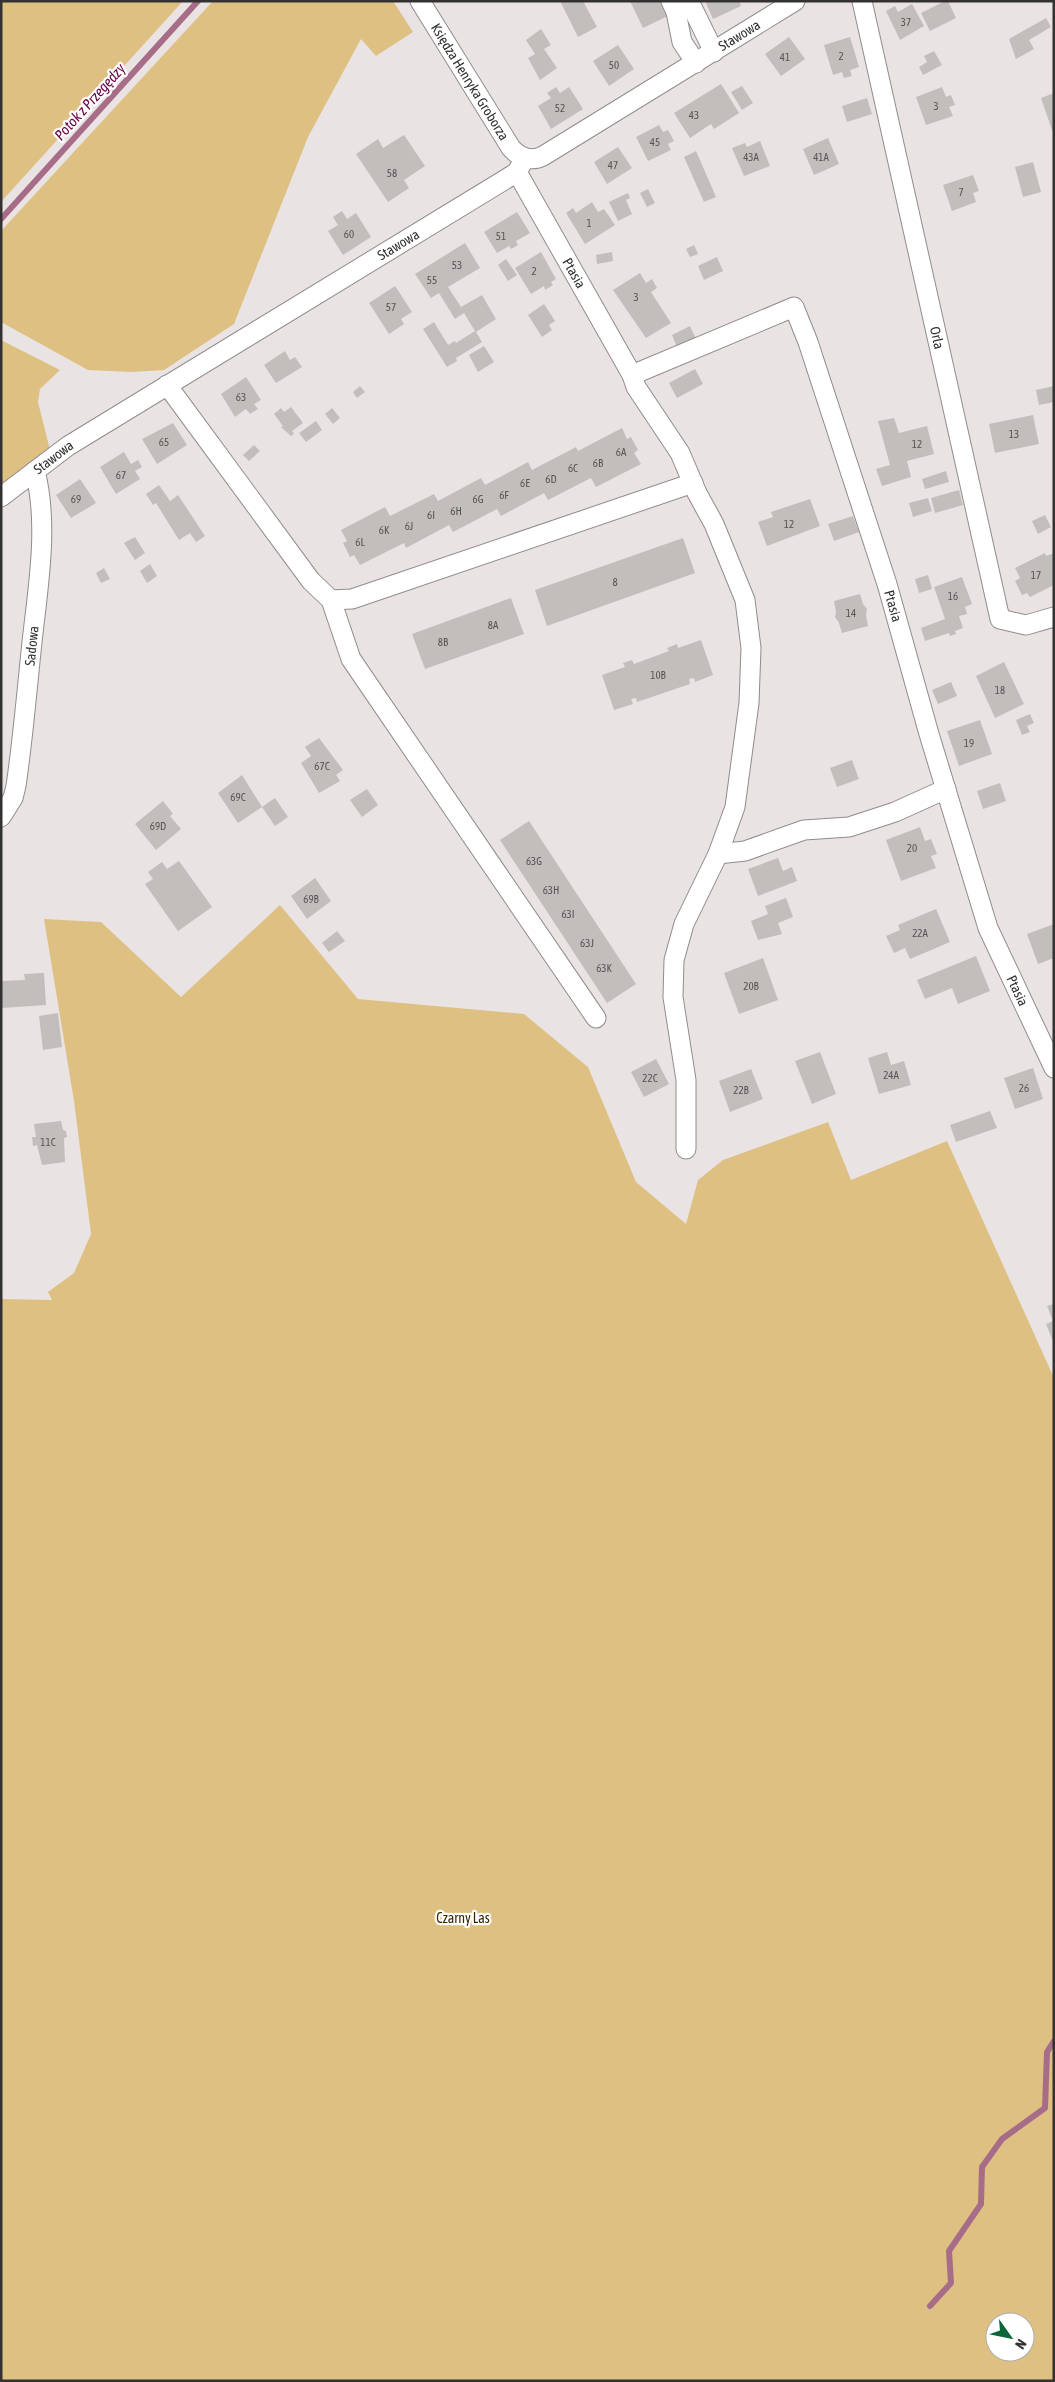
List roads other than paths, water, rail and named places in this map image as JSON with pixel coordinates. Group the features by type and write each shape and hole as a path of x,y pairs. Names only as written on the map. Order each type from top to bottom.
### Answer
{"street":[{"name":"Księdza Henryka Groborza","path":"420,1 521,165"},
{"path":"671,1 676,12 682,42 696,63"},
{"path":"689,1 714,52"},
{"name":"Stawowa","path":"1,497 68,446 521,165 543,156 795,1"},
{"name":"Orla","path":"862,1 1000,619 1026,626 1054,617"},
{"name":"Ptasia","path":"521,165 626,362 636,387 680,453 728,554 745,600 751,648 749,703 738,789 732,816 718,854 691,906 678,942 674,960 673,997 686,1080 686,1149"},
{"name":"Ptasia","path":"632,375 794,307 808,342 887,584 988,928 1054,1068"},
{"path":"167,385 311,581 331,600 351,660 596,1018"},
{"name":"Sadowa","path":"1,817 13,798 16,786 36,601 41,531 40,489 35,471"},
{"path":"331,600 352,599 693,483"},
{"path":"718,854 744,851 804,830 849,827 895,812 946,789"}],"waterway":[{"name":"Potok z Przegędzy","path":"1,219 198,1"},
{"path":"930,2306 951,2283 949,2251 981,2204 982,2167 1002,2139 1045,2108 1047,2052 1054,2041"}],"park label":[{"name":"Czarny Las","path":"463,1918"}]}
